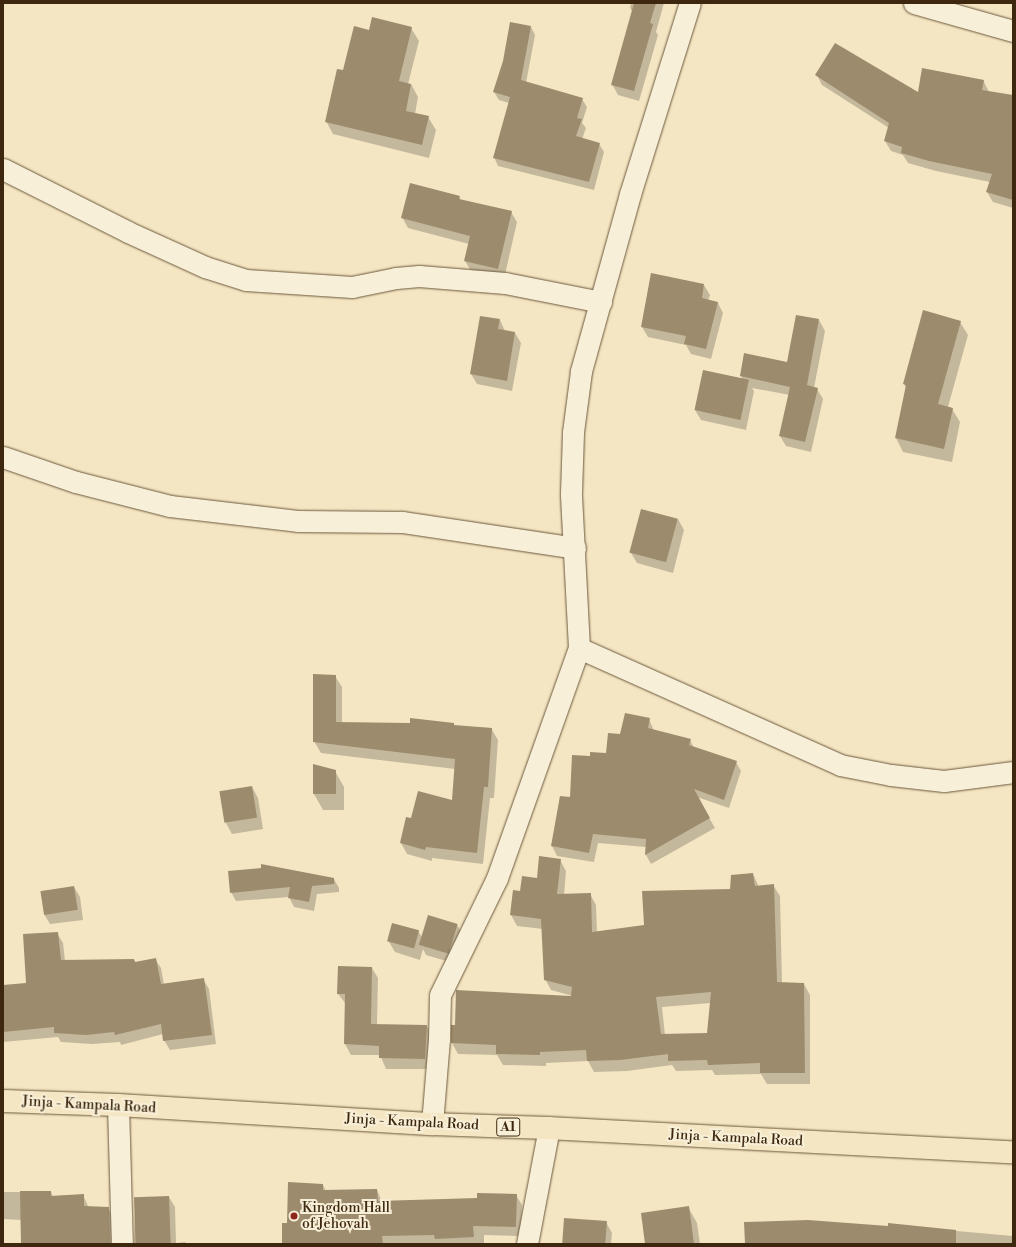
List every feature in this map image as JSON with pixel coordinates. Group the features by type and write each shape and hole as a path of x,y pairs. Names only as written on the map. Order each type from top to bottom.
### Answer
{"highway":[{"name":"Jinja - Kampala Road","path":"3,1101 118,1105 432,1124 549,1128 1013,1152"}],"street":[{"path":"432,1124 439,1039 440,995 498,878 580,648 571,493 573,432 581,371 632,187 690,3"},
{"path":"914,3 971,11 1013,31"},
{"path":"3,169 128,232 205,267 246,280 352,287 396,278 419,276 505,283 601,302"},
{"path":"3,457 76,482 170,506 297,521 402,522 575,548"},
{"path":"580,648 840,765 891,775 944,781 1013,772"},
{"path":"118,1105 122,1244"},
{"path":"527,1244 549,1128"}],"building":[{"path":"634,3 656,3 650,23 653,24 634,91 611,85"},
{"path":"372,17 412,27 399,81 411,84 406,111 429,116 422,145 325,122 337,69 343,70 354,26 369,30"},
{"path":"510,22 531,26 521,80 583,98 577,118 582,119 576,136 600,143 589,182 493,158 510,97 493,92 503,61"},
{"path":"835,43 918,92 922,68 984,80 982,90 1013,95 1013,200 986,192 992,174 929,161 901,153 902,147 884,141 889,123 815,75"},
{"path":"410,183 460,196 459,199 512,211 498,269 464,261 470,236 401,218"},
{"path":"651,273 704,284 702,298 718,302 706,349 684,344 686,336 641,327"},
{"path":"923,310 961,321 938,404 953,408 944,449 895,438 906,385 903,384"},
{"path":"796,315 819,319 807,385 818,388 805,442 779,436 790,387 740,376 744,353 787,362"},
{"path":"480,316 500,319 498,329 515,332 507,381 470,374"},
{"path":"703,370 749,380 740,420 694,410"},
{"path":"641,509 678,519 666,562 629,552"},
{"path":"313,674 336,675 336,722 410,723 410,718 454,723 454,725 492,728 488,787 484,787 477,853 426,847 425,850 400,843 406,817 411,818 418,791 452,800 455,759 313,742"},
{"path":"625,713 650,718 648,728 691,739 689,745 737,761 724,800 694,789 710,818 645,855 646,839 593,834 589,853 551,846 560,796 570,797 572,755 590,756 590,752 606,753 608,733 620,734"},
{"path":"313,764 336,770 336,794 313,794"},
{"path":"252,786 257,818 224,823 219,791"},
{"path":"539,856 561,859 557,894 591,893 592,932 644,925 642,891 730,889 731,875 753,873 755,886 774,884 777,982 804,983 805,1073 760,1073 760,1063 708,1065 707,1060 668,1061 668,1054 620,1060 587,1061 586,1050 540,1052 540,1055 496,1054 496,1045 451,1043 451,1025 455,1025 456,990 571,996 572,987 544,980 541,919 510,915 513,890 520,891 522,876 537,878","holes":["711,992 707,1033 661,1034 656,997"]},
{"path":"261,864 334,878 334,884 312,886 309,902 288,898 290,887 230,893 228,871 261,868"},
{"path":"74,886 78,910 44,915 40,891"},
{"path":"428,915 458,924 449,954 419,945"},
{"path":"392,923 419,930 414,949 387,941"},
{"path":"58,932 61,960 134,959 135,962 156,958 161,984 204,978 212,1035 163,1041 161,1024 115,1035 114,1032 86,1035 54,1033 54,1027 3,1032 3,985 26,983 23,934"},
{"path":"338,966 372,967 371,1024 427,1025 425,1059 379,1058 379,1046 344,1044 345,994 337,994"},
{"path":"288,1182 323,1184 323,1190 377,1189 378,1201 477,1198 477,1193 517,1194 516,1227 473,1226 474,1237 435,1239 434,1235 382,1236 383,1244 282,1244 282,1223 287,1223"},
{"path":"20,1191 51,1191 51,1196 84,1194 84,1206 109,1207 110,1244 21,1244"},
{"path":"169,1196 171,1244 136,1244 134,1197"},
{"path":"689,1206 694,1244 645,1244 641,1213"},
{"path":"564,1218 607,1221 605,1244 562,1244"},
{"path":"808,1220 888,1226 888,1223 956,1230 956,1244 745,1244 744,1222"}],"place":[{"name":"Kingdom Hall of Jehovah","path":"294,1216"}]}
